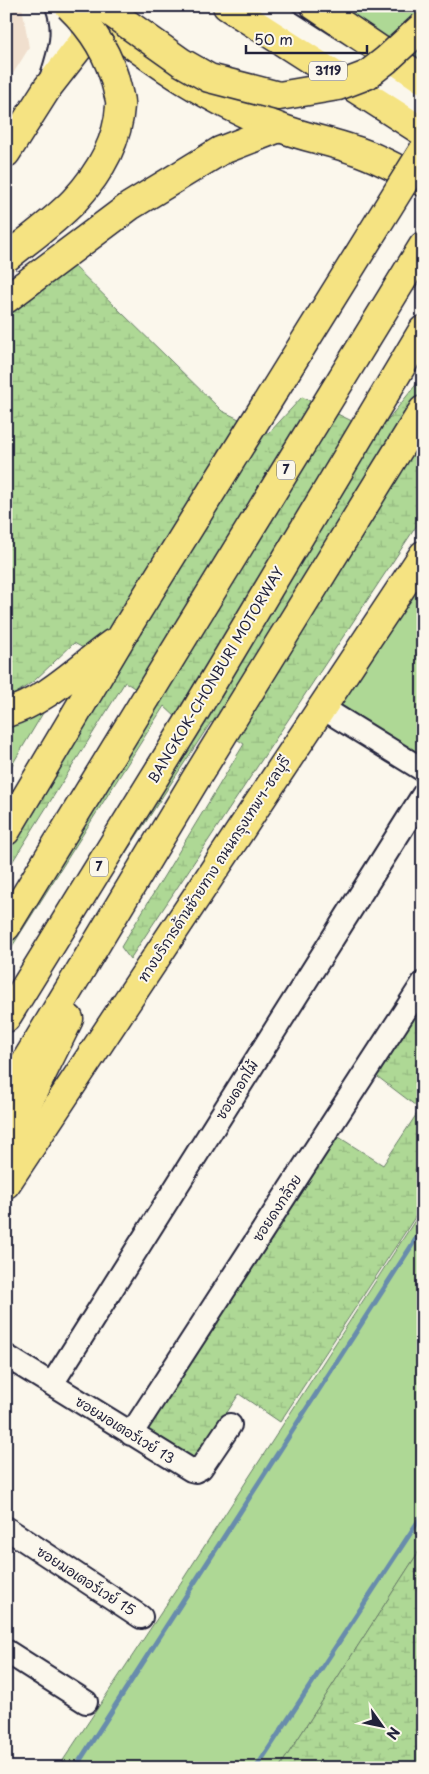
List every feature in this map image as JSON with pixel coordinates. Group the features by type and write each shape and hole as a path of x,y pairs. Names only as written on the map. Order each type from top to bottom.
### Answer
{"main road":[{"path":"6,258 73,202 107,156 116,130 121,105 114,74 104,50 81,17 69,6"},
{"path":"315,6 423,79"},
{"name":"3119","path":"223,8 423,132"},
{"path":"6,153 99,10"},
{"path":"99,10 209,78 279,96 338,86 367,74 386,60 423,26"},
{"path":"99,10 149,58 180,78 231,106 278,128 357,150 423,182"},
{"path":"6,300 130,206 220,151 278,128"},
{"path":"6,831 125,632 423,151"},
{"name":"7","path":"6,927 423,246"},
{"name":"BANGKOK-CHONBURI MOTORWAY","path":"6,1018 193,715 423,330"},
{"path":"6,1094 423,410"},
{"name":"ทางบริการด้านซ้ายทาง ถนนกรุงเทพฯ-ชลบุรี","path":"6,1184 423,555"},
{"path":"6,713 23,708 71,676 125,632"},
{"path":"6,1139 24,1110 55,1049 130,889"}],"street":[{"path":"48,87 62,39 62,26 57,6"},
{"path":"264,6 423,106"},
{"path":"322,707 423,770"},
{"name":"ซอยดอกไม้","path":"52,1384 423,796"},
{"name":"ซอยดงกล้วย","path":"132,1434 423,982"},
{"name":"ซอยมอเตอร์เวย์ 13","path":"6,1356 185,1468 195,1471 200,1468 230,1425"},
{"name":"ซอยมอเตอร์เวย์ 15","path":"6,1528 141,1617"},
{"path":"6,1651 86,1702"}],"shaded area":[{"path":"6,6 22,6 29,48 6,85"}],"green space":[{"path":"325,6 423,6 423,73"},
{"path":"69,261 222,411 269,433 302,397 377,433 423,376 423,516 130,959 121,947 244,744 211,722 80,923 191,731 164,706 6,956 6,951 156,702 125,682 6,872 6,848 117,666 74,643 34,681 6,700 6,309"},
{"path":"423,567 423,779 329,707"},
{"path":"52,698 6,775 6,721"},
{"path":"423,996 423,1205 280,1422 239,1394 194,1463 142,1432 334,1134 383,1165 420,1109 374,1074"},
{"path":"423,1208 423,1545 279,1768 58,1768 176,1590"},
{"path":"423,1545 423,1758 416,1768 279,1768"}],"waterway":[{"path":"75,1768 423,1228"},
{"path":"256,1768 423,1514"}]}
